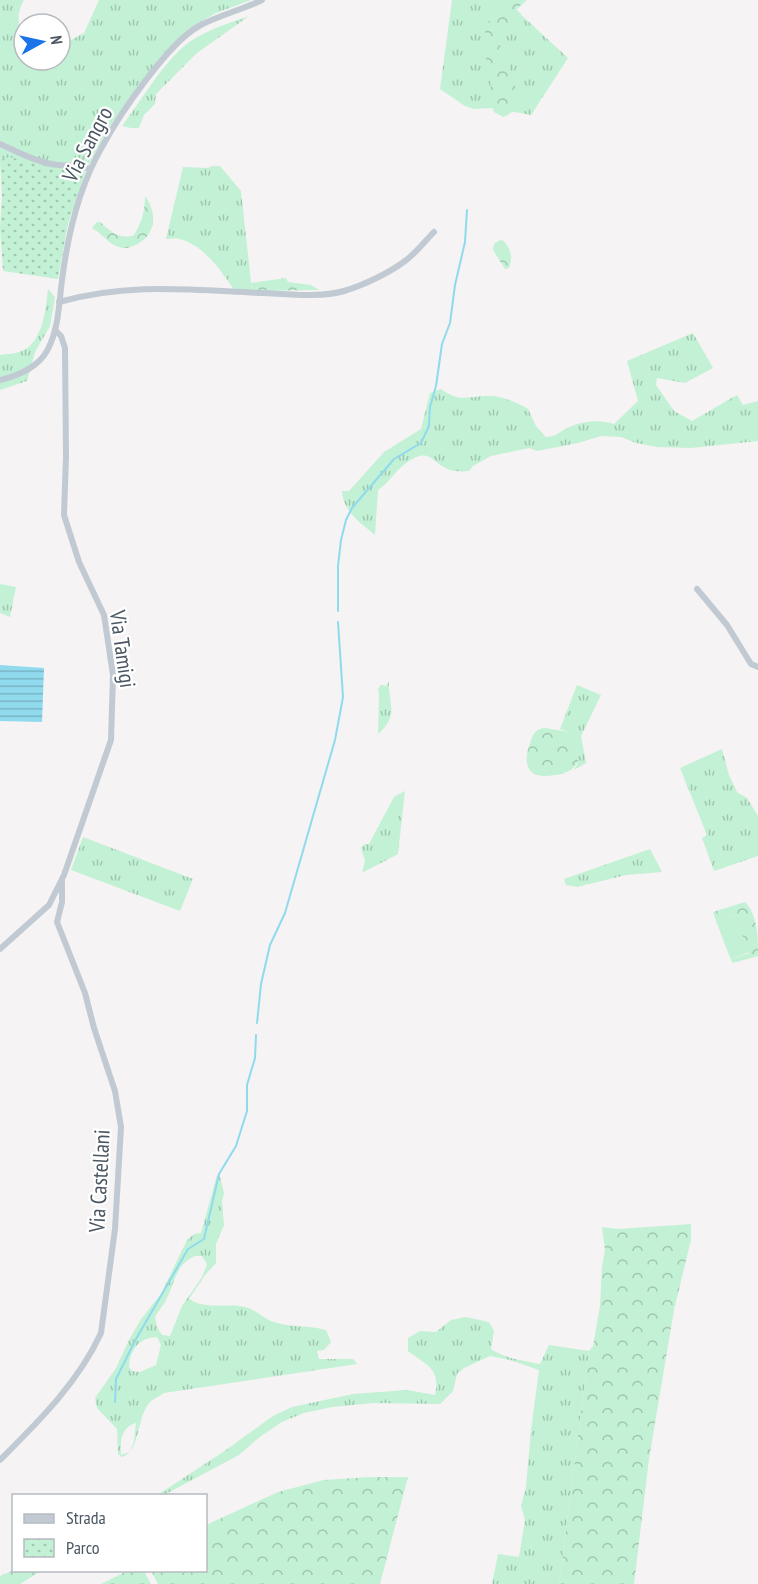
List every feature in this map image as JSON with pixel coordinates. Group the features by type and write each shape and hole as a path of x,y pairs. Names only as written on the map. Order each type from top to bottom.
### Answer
{"street":[{"name":"Via Sangro","path":"0,380 32,368 42,359 48,349 55,330 67,245 78,201 102,145 129,105 185,35 199,26 262,0"},
{"path":"0,144 39,160 58,165 80,164 90,169"},
{"path":"59,302 87,293 132,288 306,294 344,291 406,260 434,232"},
{"name":"Via Tamigi","path":"0,949 49,905 62,878 111,740 113,675 104,615 79,562 64,515 65,348 61,336 55,330"},
{"path":"697,590 727,625 751,664 758,667"},
{"name":"Via Castellani","path":"0,1460 40,1420 66,1389 95,1346 101,1333 114,1241 120,1163 120,1115 115,1091 85,993 57,922 62,902 62,878"}],"green space":[{"path":"0,0 24,0 20,12 12,12 12,72 72,72 72,40 84,33 99,0 251,0 216,13 190,28 161,56 110,126 89,164 75,162 39,164 12,159 0,160"},
{"path":"452,0 527,0 516,10 568,58 531,115 492,108 474,109 465,106 440,89"},
{"path":"520,0 524,2 516,9 521,14 497,34 514,80 516,92 516,103 512,111 503,117 494,112 492,104 484,43 485,34 492,18 500,10 511,2"},
{"path":"249,16 197,53 156,94 155,104 144,115 139,128 122,126 158,75 182,48 205,33"},
{"path":"10,157 31,163 39,162 86,170 68,224 58,279 3,271 0,228 2,196 0,160"},
{"path":"220,166 241,191 252,291 234,290 218,267 188,242 180,239 166,239 183,167 208,168"},
{"path":"145,196 153,218 150,232 140,242 121,248 92,228 100,222 119,236 134,235 142,216"},
{"path":"500,240 504,241 511,254 509,268 505,269 493,250 494,244"},
{"path":"286,278 288,282 311,285 319,290 252,291 251,283"},
{"path":"48,289 55,297 50,326 35,352 27,381 0,390 0,355 21,351 35,339 42,323"},
{"path":"693,333 713,368 685,383 657,378 656,385 674,411 692,421 737,395 743,405 758,401 758,441 691,448 657,447 621,437 601,436 537,451 529,448 491,456 473,466 469,471 450,470 427,456 416,457 404,464 378,490 375,535 349,511 342,491 349,491 384,452 421,429 430,393 441,389 460,398 492,396 511,401 528,409 536,426 546,437 584,422 614,424 638,401 627,361"},
{"path":"0,584 16,587 10,617 0,613"},
{"path":"389,681 391,715 385,727 378,734 378,689 381,685 386,686"},
{"path":"577,685 601,695 581,736 586,763 574,770 578,763 569,732 560,729"},
{"path":"545,728 569,732 574,740 578,760 571,770 546,776 530,770 527,765 527,751 533,735"},
{"path":"722,749 729,775 737,792 747,798 758,816 758,856 714,871 702,838 707,835 680,768"},
{"path":"405,791 398,854 362,873 365,861 361,848 369,844 394,797"},
{"path":"83,837 193,879 180,911 71,870"},
{"path":"650,849 662,872 626,875 577,887 566,885 564,879"},
{"path":"745,902 755,920 758,956 733,963 731,960 749,953 734,914 716,921 713,912"},
{"path":"734,914 749,952 731,960 716,921"},
{"path":"217,1175 220,1177 224,1193 222,1202 224,1225 216,1244 216,1263 189,1299 209,1305 245,1307 280,1324 326,1330 331,1342 324,1350 317,1351 319,1359 353,1359 357,1364 164,1393 146,1407 131,1451 136,1423 124,1431 121,1440 121,1455 129,1452 122,1457 118,1454 117,1429 97,1408 95,1398 116,1368 141,1319 161,1294 187,1240 194,1234 201,1233","holes":["195,1256 202,1256 207,1264 202,1277 182,1306 170,1336 162,1335 155,1317 166,1300 179,1269","157,1337 161,1345 156,1365 140,1372 132,1371 129,1367 131,1355 140,1342"]},
{"path":"691,1224 691,1240 674,1310 649,1459 634,1584 559,1584 589,1351 593,1346 600,1306 605,1250 602,1227 618,1229"},
{"path":"466,1317 489,1322 494,1331 491,1349 508,1357 540,1364 549,1345 589,1351 559,1584 492,1584 498,1554 519,1557 525,1520 521,1506 526,1487 539,1370 510,1360 490,1356 464,1368 457,1374 453,1391 440,1404 373,1403 332,1407 304,1413 282,1422 239,1455 166,1494 159,1494 273,1416 292,1407 353,1394 407,1390 435,1395 434,1373 408,1351 408,1338 420,1331 436,1332 451,1320"},
{"path":"408,1477 380,1584 158,1584 152,1572 207,1572 207,1525 278,1492 324,1480"},
{"path":"12,1571 39,1572 20,1584 0,1584 0,1576"},
{"path":"125,1572 145,1572 151,1584 101,1584"}],"water":[{"path":"0,665 44,668 42,722 0,721"}],"waterway":[{"path":"338,611 338,566 346,520 352,508 394,459 421,443 429,426 430,407 436,386 442,344 450,323 455,285 465,242 467,210"},
{"path":"257,1023 261,984 270,945 285,913 335,740 343,697 338,622"},
{"path":"115,1402 116,1379 136,1339 188,1249 204,1239 219,1174 236,1146 247,1111 247,1085 255,1058 256,1035"}]}
